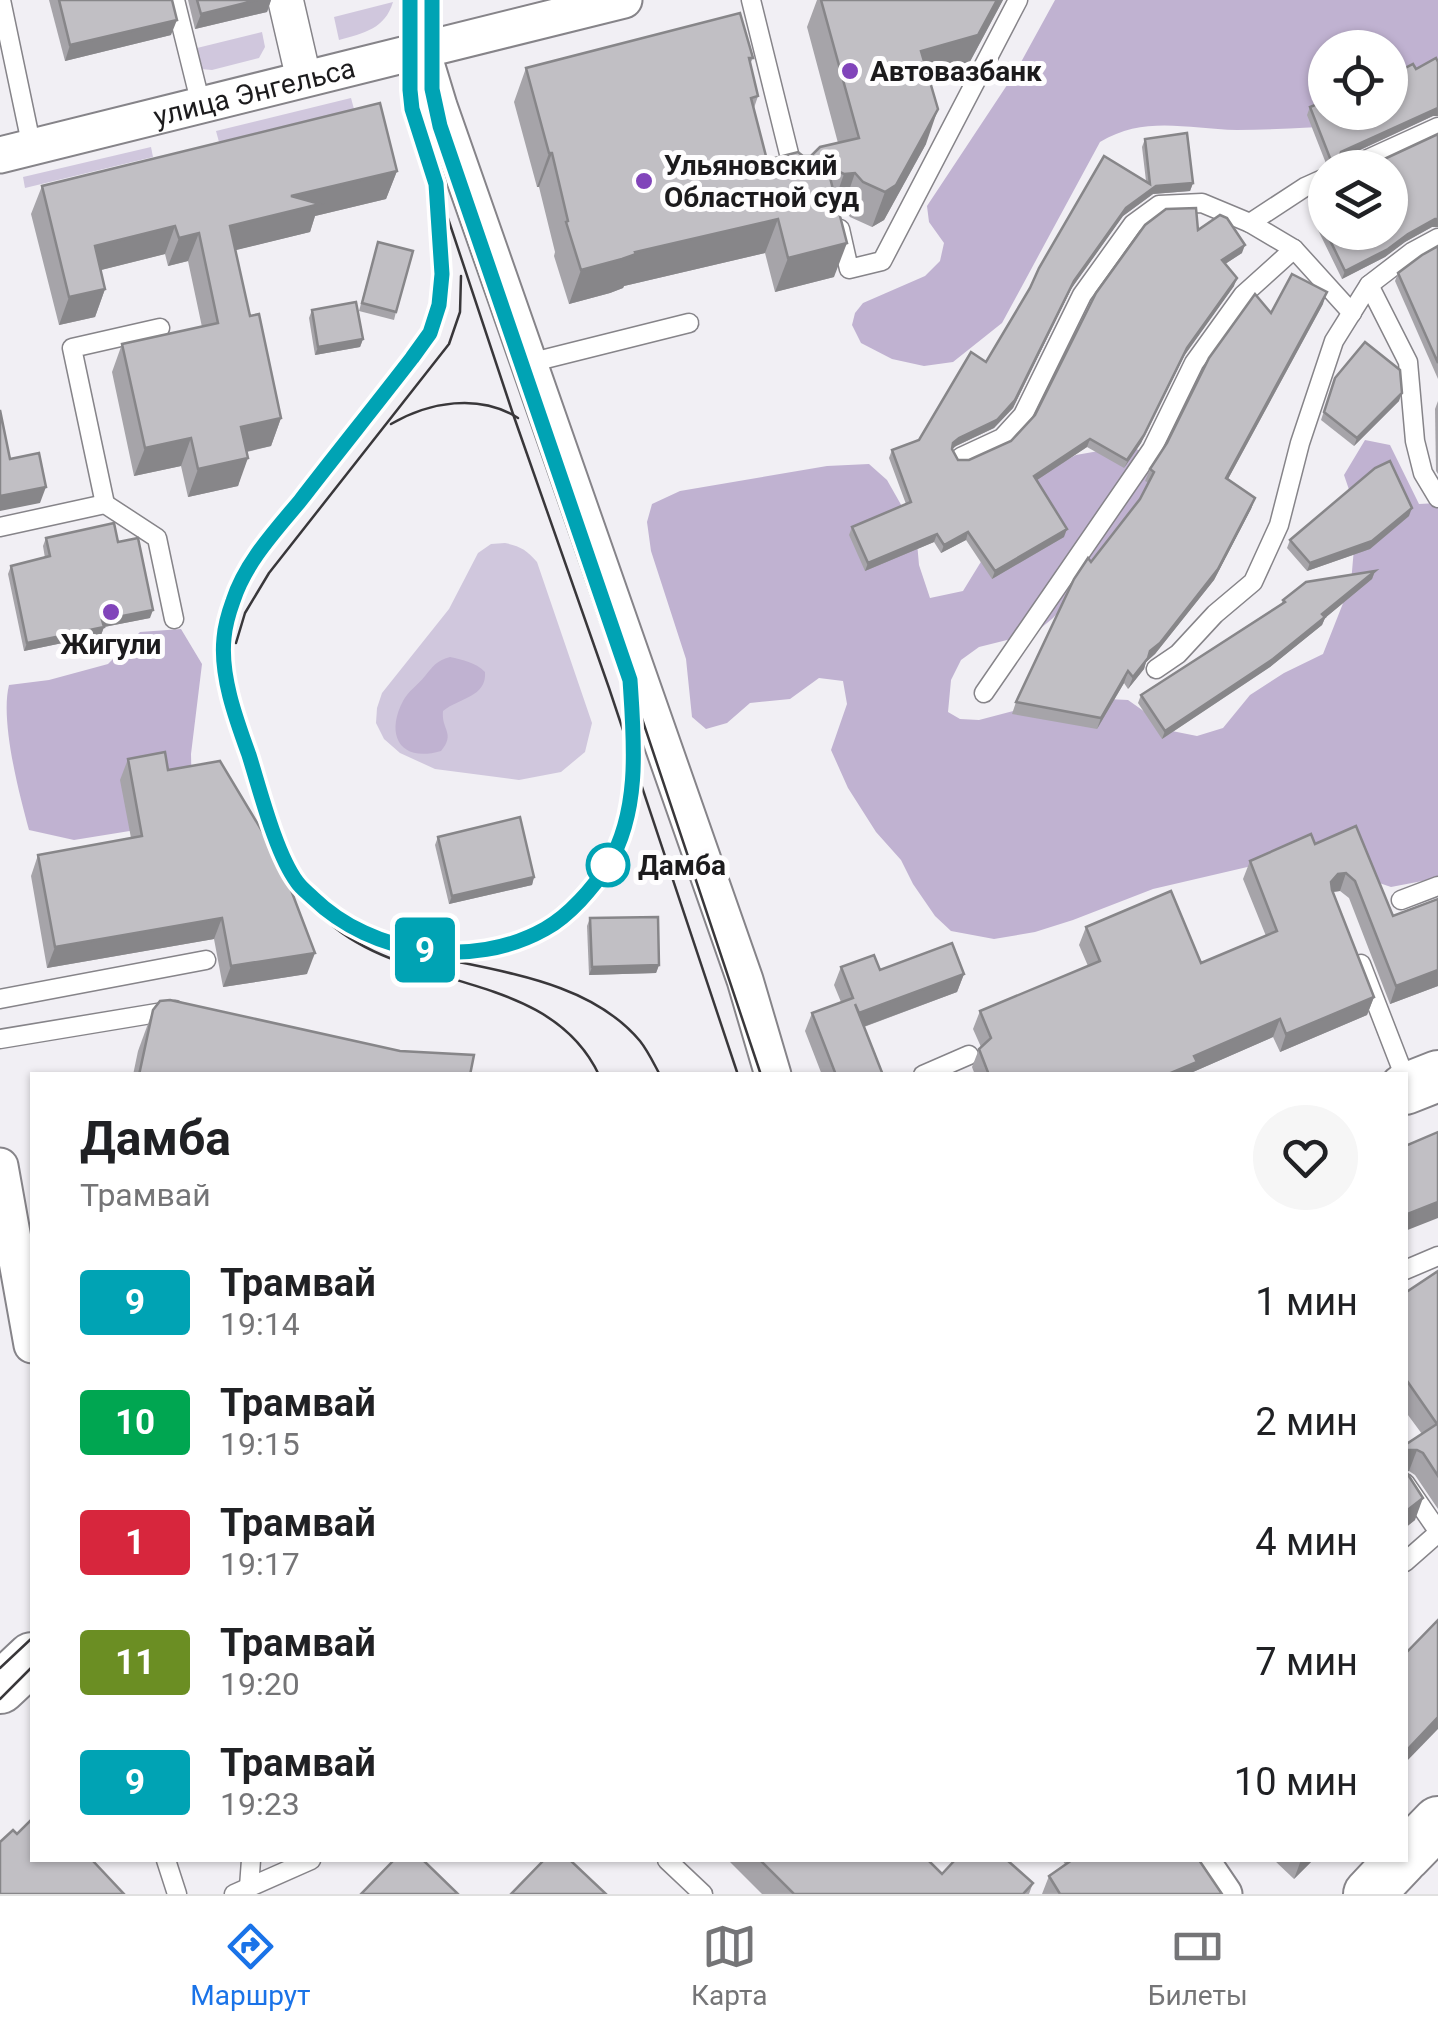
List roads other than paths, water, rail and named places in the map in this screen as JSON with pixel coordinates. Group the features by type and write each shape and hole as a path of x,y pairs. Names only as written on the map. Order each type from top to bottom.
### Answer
{"street":[{"path":"420,0 422,50 439,106 739,964 772,1072"},
{"name":"улица Энгельса","path":"16,152 624,0"},
{"path":"0,1166 25,1262 30,1321"},
{"path":"0,1688 30,1660"},
{"path":"1202,1862 1224,1894"},
{"path":"1369,1894 1402,1862"}],"lane":[{"path":"0,0 16,152"},
{"path":"175,0 202,105"},
{"path":"277,0 304,80"},
{"path":"294,0 304,80"},
{"path":"751,0 795,179"},
{"path":"838,219 849,269 882,261 1018,0"},
{"path":"1388,150 1438,127"},
{"path":"1250,223 1308,186"},
{"path":"961,457 1002,438 1022,416 1082,295 1133,224 1160,205 1202,203 1250,223 1294,249 1352,313"},
{"path":"1156,669 1178,654 1215,614 1253,582 1279,525 1300,443 1334,341 1369,285 1412,252 1438,238"},
{"path":"984,692 1152,449 1194,363 1243,294 1294,249"},
{"path":"1369,285 1408,362 1414,441 1424,474 1438,498"},
{"path":"529,363 689,323"},
{"path":"160,328 72,348 105,504 157,538 174,620"},
{"path":"0,527 105,504"},
{"path":"1401,900 1438,886"},
{"path":"1358,956 1412,1081"},
{"path":"0,998 206,960"},
{"path":"0,1039 181,1010 200,1014"},
{"path":"930,1072 969,1055"},
{"path":"1408,1269 1438,1256"},
{"path":"1408,1487 1438,1532 1408,1559"},
{"path":"167,1862 177,1894"},
{"path":"242,1891 250,1862"},
{"path":"242,1891 307,1862"},
{"path":"669,1862 702,1894"}],"tram line":[{"path":"410,0 410,90 419,131 737,1072"},
{"name":"9","path":"410,0 410,90 412,109 436,184 442,274 439,305 430,333 412,358 256,556 234,596 224,635 224,662 242,736 278,844 296,882 354,930 395,946 456,952 489,949 518,940 546,929 576,905 608,865 620,837 631,795 634,736 630,680 435,108 432,0"},
{"path":"432,0 432,89 440,126 760,1072"},
{"path":"436,184 442,274 439,305 429,333 256,557 226,623 226,678 276,839 296,881 323,917 355,941 392,959 510,998 545,1016 576,1040 597,1072"},
{"path":"236,643 245,613 269,573 449,344 460,312 461,276"},
{"path":"391,424 421,410 454,403 487,405 518,418"},
{"path":"395,946 442,951 488,949 520,940 572,908 608,860 620,832 632,770"},
{"path":"449,960 552,985 600,1007 640,1041 658,1072"},
{"path":"0,1668 30,1640"},
{"path":"0,1699 30,1669"}],"place":[{"name":"Автовазбанк","path":"850,71"},
{"name":"Ульяновский Областной суд","path":"644,181"},
{"name":"Жигули","path":"111,612"},
{"name":"Дамба","path":"608,865"}]}
